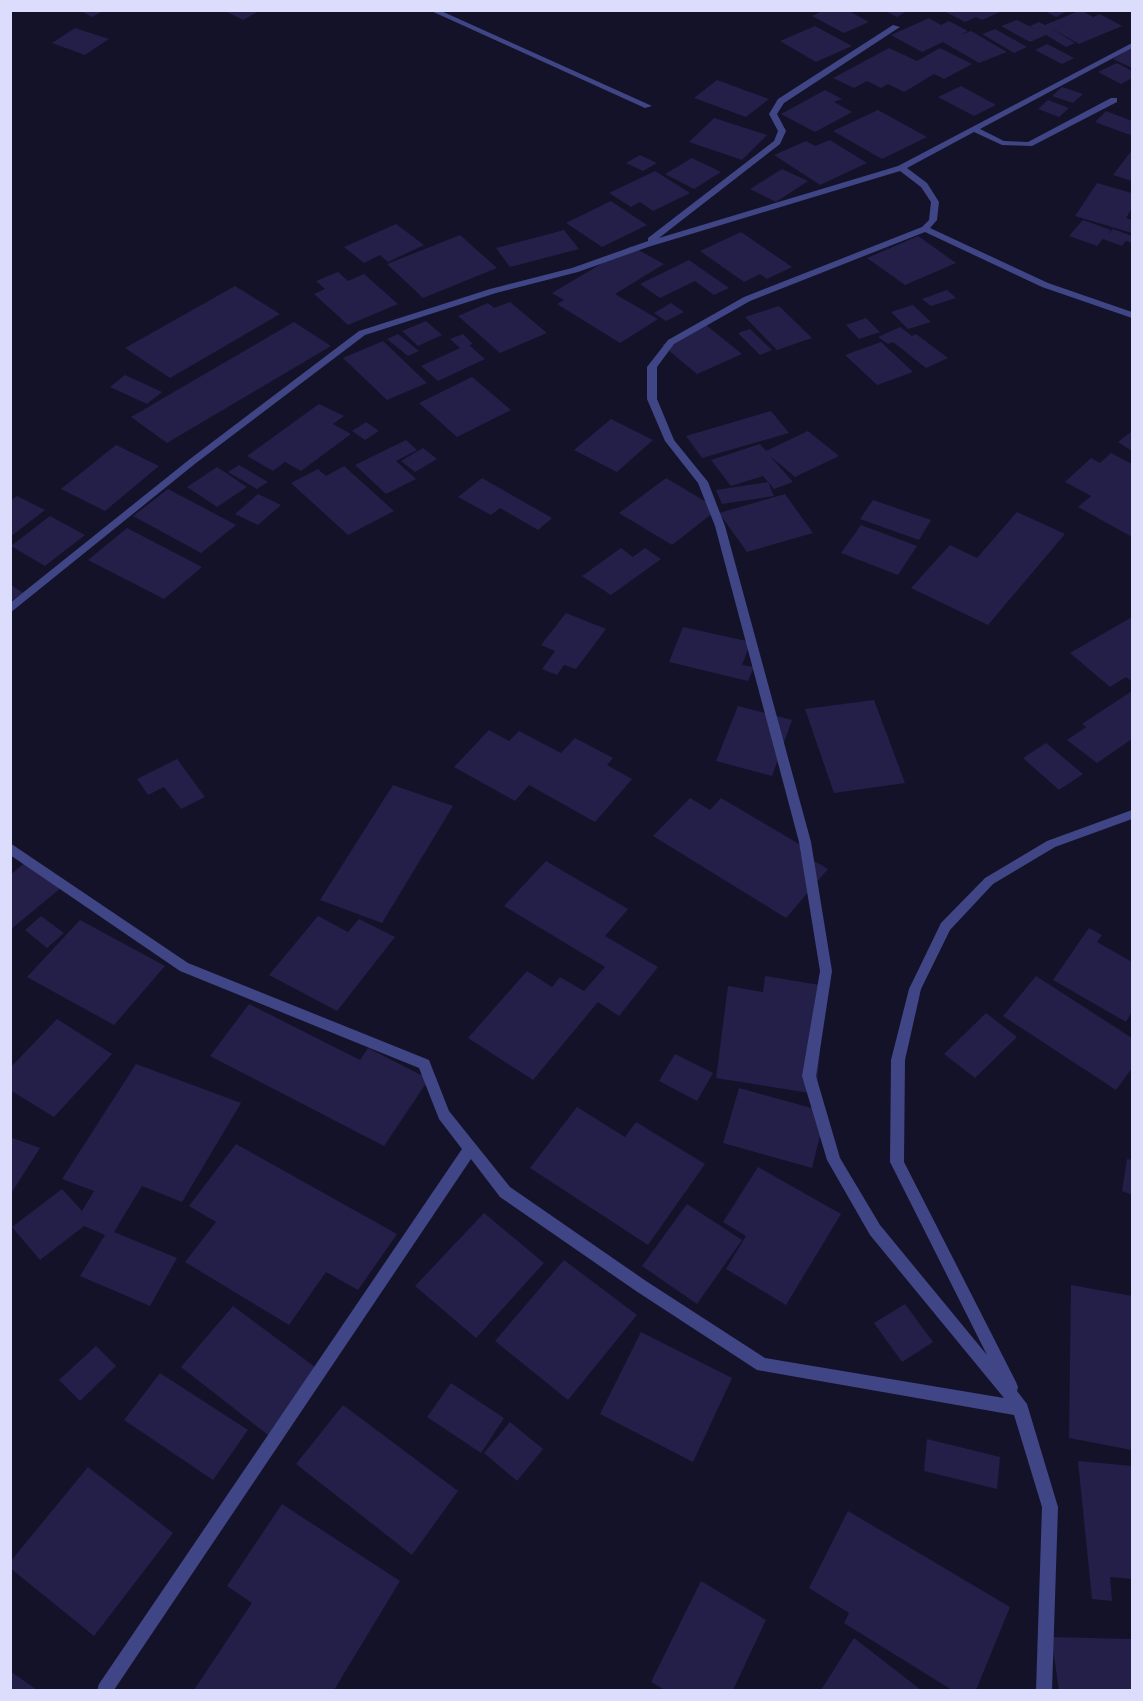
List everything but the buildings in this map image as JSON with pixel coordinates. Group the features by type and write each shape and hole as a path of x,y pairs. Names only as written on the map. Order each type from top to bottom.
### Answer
{"street":[{"path":"432,10 648,106"},
{"path":"645,245 777,142 782,131 773,114 782,101 896,27"},
{"path":"10,609 193,461 362,333 493,291 575,270 645,245 901,168 1132,45"},
{"path":"974,129 1002,143 1029,144 1114,100"},
{"path":"901,168 924,185 935,202 933,220 925,230 747,299 670,342 652,367 652,399 670,441 704,482 720,526 806,842 826,971 809,1076 834,1160 875,1230 1022,1409"},
{"path":"925,230 1045,285 1132,315"},
{"path":"1044,1690 1050,1507 1022,1409 897,1162 898,1060 915,988 945,927 989,881 1051,844 1132,814"},
{"path":"10,848 184,967 424,1064 444,1115 505,1192 641,1286 762,1365 1022,1409"},
{"path":"105,1690 470,1149"}]}
